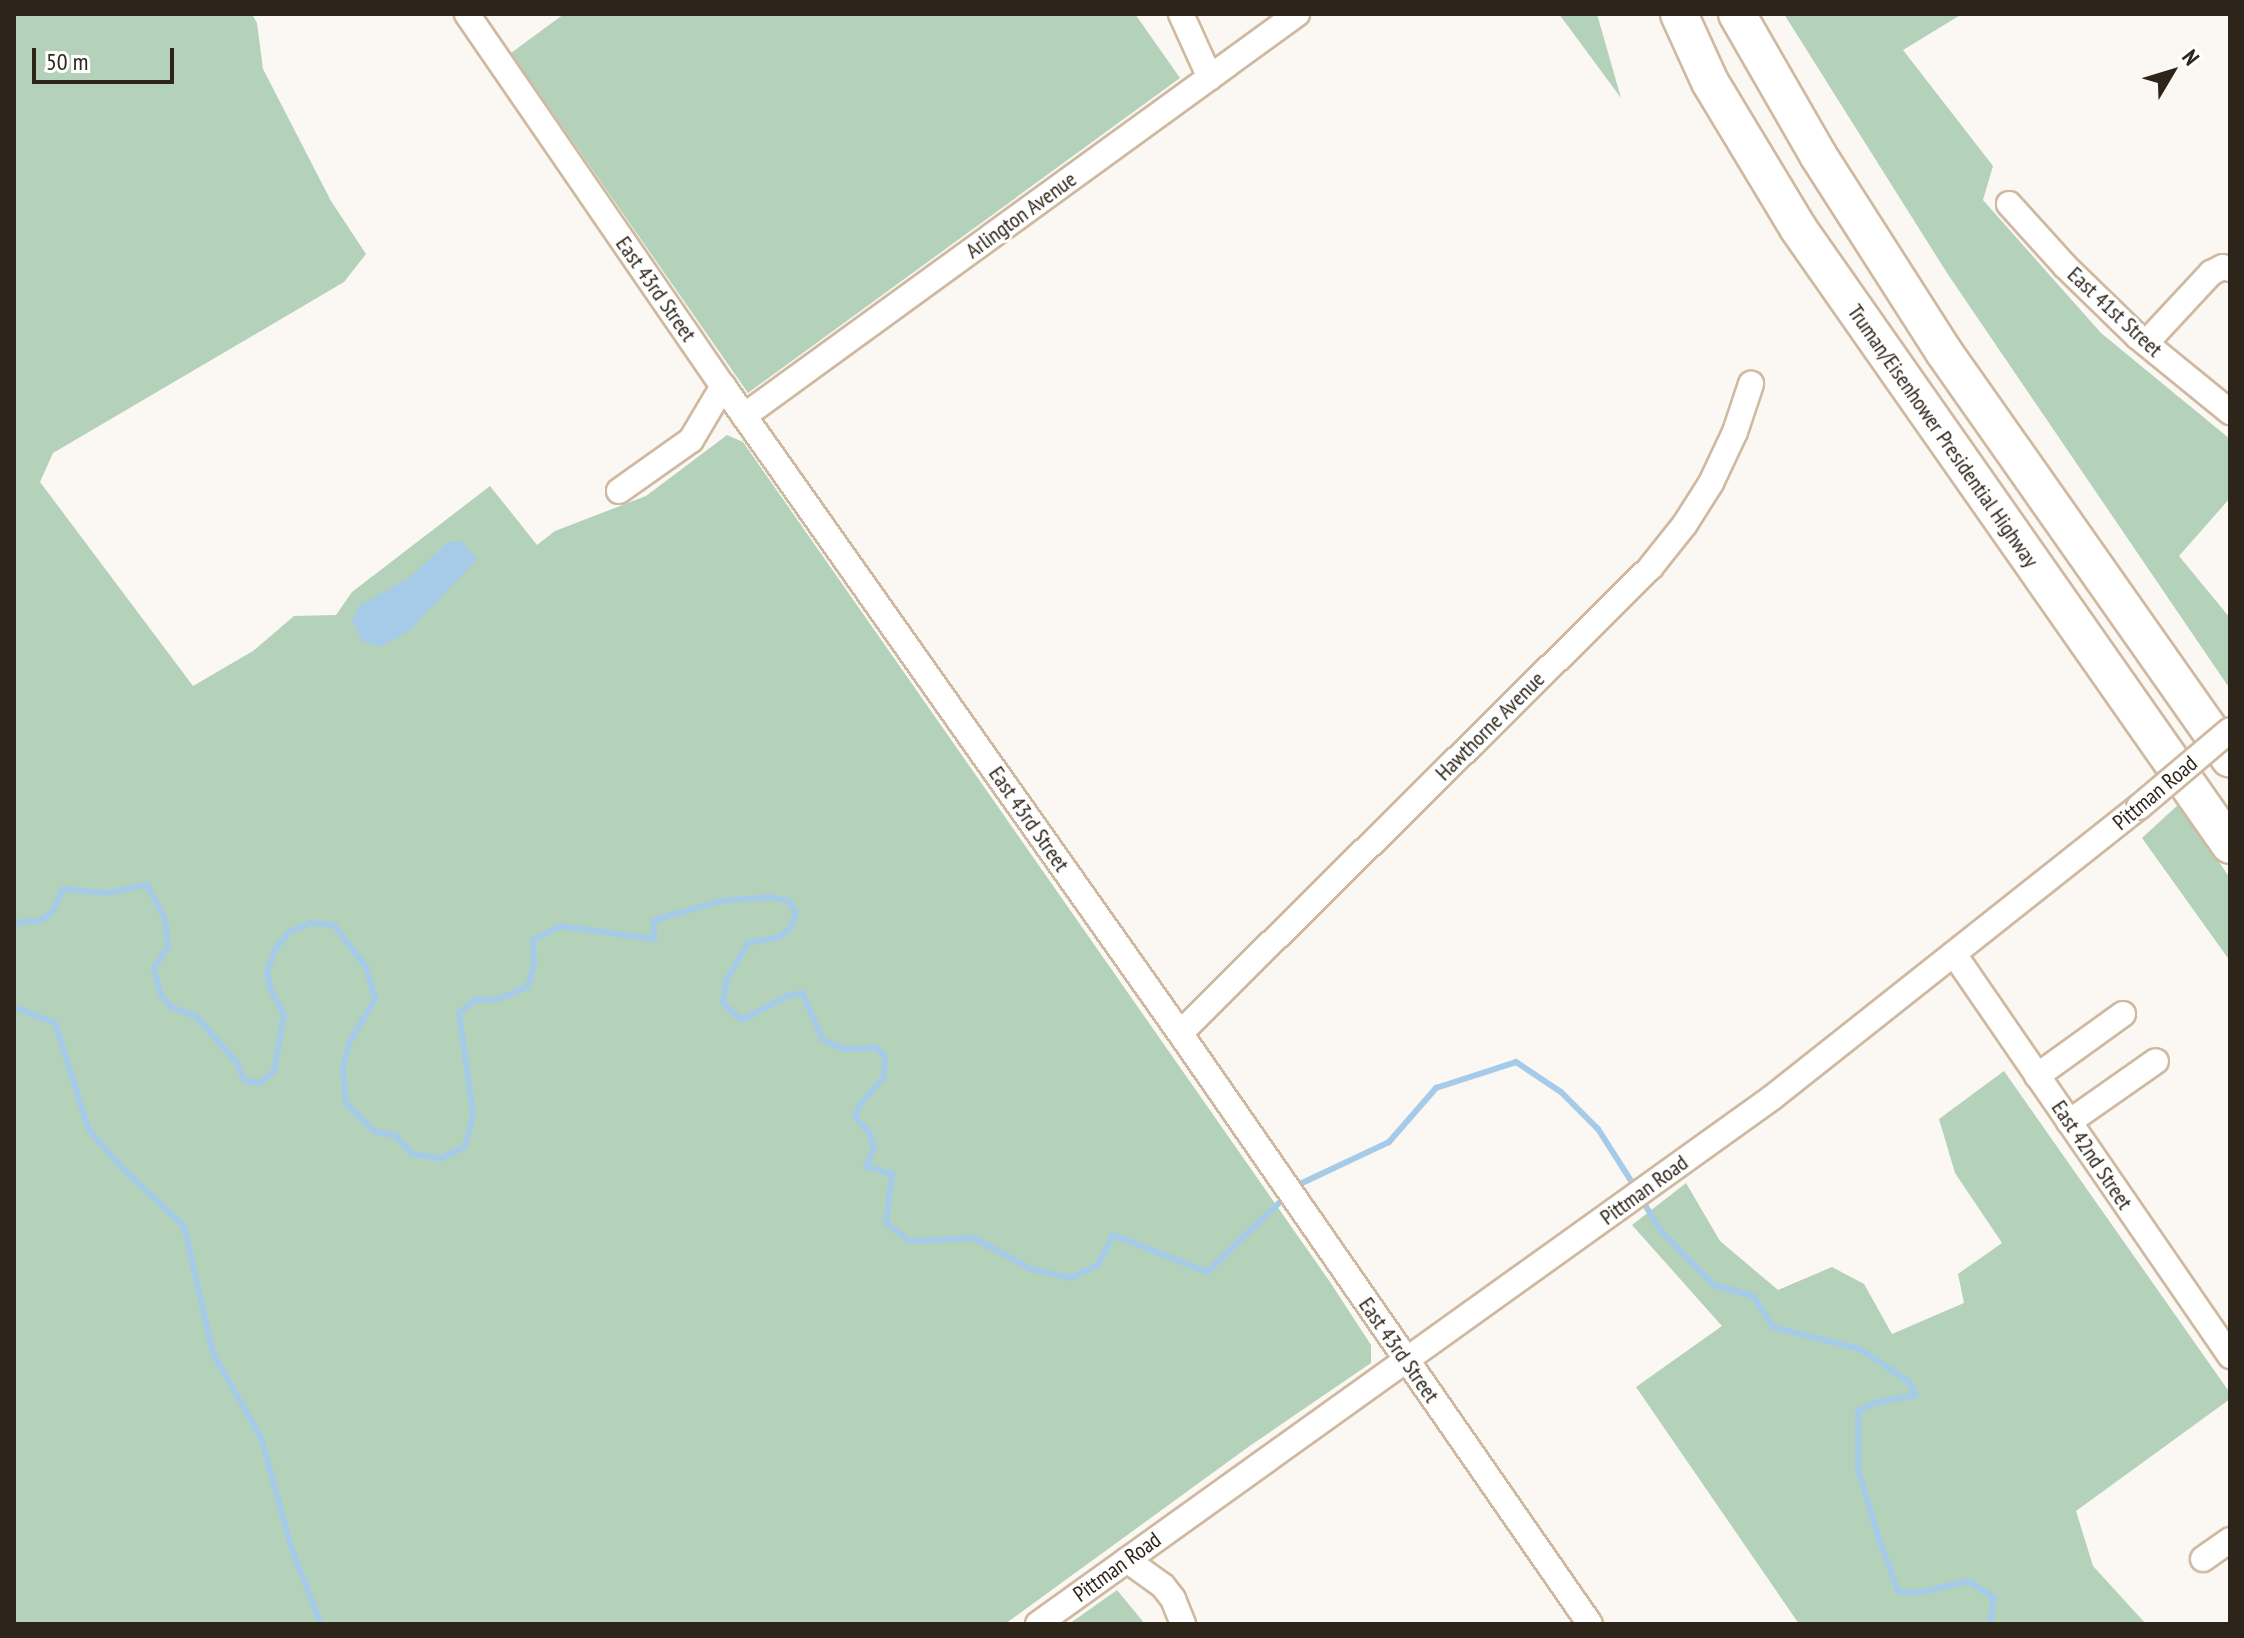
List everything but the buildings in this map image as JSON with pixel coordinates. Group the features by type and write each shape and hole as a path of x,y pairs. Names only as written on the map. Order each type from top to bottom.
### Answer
{"highway":[{"name":"Truman/Eisenhower Presidential Highway","path":"1679,14 1710,82 1798,228 2230,845"},
{"path":"1737,14 1818,155 1944,352 2230,759"}],"street":[{"name":"East 43rd Street","path":"467,14 723,386 1180,1033 1590,1624"},
{"path":"1181,14 1210,78"},
{"name":"Arlington Avenue","path":"744,416 1297,14"},
{"name":"East 41st Street","path":"2009,204 2065,266 2146,343 2230,412"},
{"path":"2146,343 2211,273 2223,267 2230,269"},
{"name":"Hawthorne Avenue","path":"1180,1033 1650,568 1685,524 1711,483 1735,432 1751,384"},
{"path":"619,491 691,440 723,386"},
{"name":"Pittman Road","path":"1038,1624 1773,1097 2139,807 2230,730"},
{"name":"East 42nd Street","path":"1954,954 2069,1122 2222,1326 2230,1356"},
{"path":"2037,1076 2123,1014"},
{"path":"2069,1122 2156,1061"},
{"path":"2203,1559 2230,1540"},
{"path":"1127,1560 1163,1586 1173,1599 1183,1624"}],"green space":[{"path":"14,14 252,14 257,23 263,69 331,201 366,254 344,282 53,453 40,482 193,686 253,651 294,616 336,615 352,592 490,486 537,545 555,531 646,496 727,435 743,442 1330,1282 1371,1345 1371,1363 1251,1445 1005,1624 14,1624"},
{"path":"564,14 1135,14 1180,78 748,393 511,53"},
{"path":"1559,14 1597,14 1621,98"},
{"path":"1784,14 1962,14 1903,50 1993,166 1983,200 2101,333 2230,439 2230,498 2179,556 2230,618 2230,689 1947,273"},
{"path":"2179,804 2230,878 2230,961 2142,838"},
{"path":"2004,1071 2230,1393 2230,1399 2076,1511 2093,1566 2146,1624 1799,1624 1636,1387 1722,1326 1632,1225 1686,1183 1720,1241 1778,1290 1832,1267 1864,1284 1892,1334 1964,1303 1958,1274 2002,1243 1955,1173 1939,1119"},
{"path":"1117,1590 1145,1624 1069,1624"}],"water":[{"path":"448,542 462,542 477,559 410,630 380,647 362,641 352,620 359,606 409,578"}],"waterway":[{"path":"14,923 41,920 53,911 63,889 108,893 147,885 165,919 168,946 154,969 161,995 171,1007 197,1017 237,1063 244,1080 260,1083 274,1071 284,1015 270,988 267,971 276,948 289,932 310,923 334,925 366,967 375,999 349,1043 343,1069 346,1103 374,1131 396,1136 412,1154 442,1158 465,1147 473,1114 459,1013 475,1000 498,999 528,987 534,965 533,940 560,926 654,939 654,920 721,901 770,897 789,901 796,912 791,927 779,937 748,943 726,981 723,1003 742,1020 787,996 802,993 823,1040 844,1049 877,1048 885,1057 884,1077 860,1105 855,1117 869,1132 874,1148 866,1166 892,1174 886,1223 910,1241 974,1238 1031,1269 1071,1278 1098,1265 1113,1235 1207,1272 1280,1202"},
{"path":"14,1007 55,1023 89,1130 122,1168 184,1226 213,1354 261,1437 291,1547 321,1624"},
{"path":"1302,1183 1389,1142 1436,1088 1516,1062 1561,1092 1598,1129 1635,1187"},
{"path":"1640,1197 1661,1231 1714,1285 1753,1296 1773,1327 1860,1349 1908,1381 1916,1395 1875,1403 1858,1411 1858,1470 1878,1536 1898,1591 1917,1593 1968,1581 1994,1598 1990,1624"}]}
